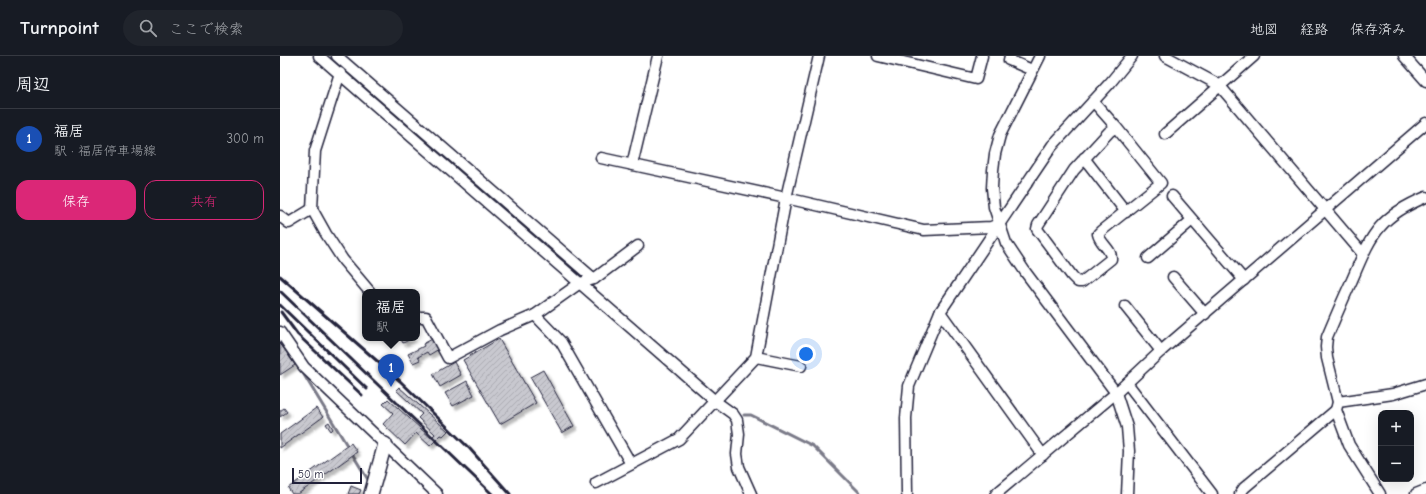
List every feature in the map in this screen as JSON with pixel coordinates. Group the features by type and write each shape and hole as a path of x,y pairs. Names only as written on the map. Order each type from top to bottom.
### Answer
{"main road":[{"path":"371,494 385,444"}],"street":[{"path":"319,56 580,284 733,414 737,420 739,434 737,454 739,466 751,494"},
{"path":"337,56 594,278"},
{"path":"632,165 658,56"},
{"path":"596,483 679,439 756,357 786,198 819,56"},
{"path":"878,56 976,79 982,56"},
{"path":"1010,56 1009,60 1032,70"},
{"path":"1040,56 1000,135 995,154 992,188 994,207 1006,243 1026,273 1116,393 1127,427 1129,451 1127,494"},
{"path":"907,494 906,418 909,386 940,312 1052,146 1110,83 1132,56"},
{"path":"1165,56 1219,85 1363,254"},
{"path":"1165,134 1219,85 1254,56"},
{"path":"1404,56 1426,81"},
{"path":"340,74 315,152 312,209 343,260 367,289"},
{"path":"1092,101 1116,126 1161,183 1098,234 1099,238 1112,254 1111,259 1082,282 1078,282 1037,229 1038,225 1070,175 1084,158 1116,126"},
{"path":"996,494 1116,393 1161,351 1426,123"},
{"path":"601,158 786,198 924,230 991,227 999,224"},
{"path":"1084,158 1126,212"},
{"path":"1172,196 1244,280"},
{"path":"1380,494 1349,445 1337,406 1327,358 1327,337 1363,254 1381,225 1400,210 1413,202 1426,197"},
{"path":"280,216 289,223 312,209"},
{"path":"1148,258 1192,220"},
{"path":"420,317 426,317 448,358 500,330 535,315 580,284 594,278 638,246"},
{"path":"1173,277 1205,314"},
{"path":"1125,306 1161,351"},
{"path":"940,312 1043,455"},
{"path":"535,315 561,342 631,464"},
{"path":"280,332 304,367 437,494"},
{"path":"756,357 801,366"},
{"path":"1127,383 1212,494"},
{"path":"1240,494 1244,488 1337,406 1393,394 1426,384"},
{"path":"1416,494 1426,490"}],"building":[{"path":"434,338 439,349 429,355 427,352 418,357 420,360 413,363 408,354 424,346 423,344"},
{"path":"499,339 536,403 500,424 463,360"},
{"path":"280,343 295,365 280,375"},
{"path":"454,362 461,375 440,387 433,374"},
{"path":"543,370 574,426 562,433 530,377"},
{"path":"467,381 474,395 453,406 445,393"},
{"path":"399,387 448,431 443,436 441,435 430,446 416,433 405,445 383,424 393,413 383,404 388,399 431,438 435,434 418,418 422,414 396,390"},
{"path":"284,408 287,412 280,417 280,411"},
{"path":"316,408 323,417 280,448 280,434"},
{"path":"329,422 333,429 331,431 326,424"},
{"path":"351,443 357,452 298,494 292,494 288,488"},
{"path":"351,486 361,490 359,494 348,494"}],"waterway":[{"path":"301,370 370,483"},
{"path":"744,415 751,415 813,446 861,494"}],"railway":[{"path":"280,276 400,381 470,449 510,494"},
{"path":"280,291 492,494"},
{"path":"280,305 367,389"},
{"path":"281,312 298,335 362,395"}],"place":[{"name":"福居","path":"391,387"}]}
